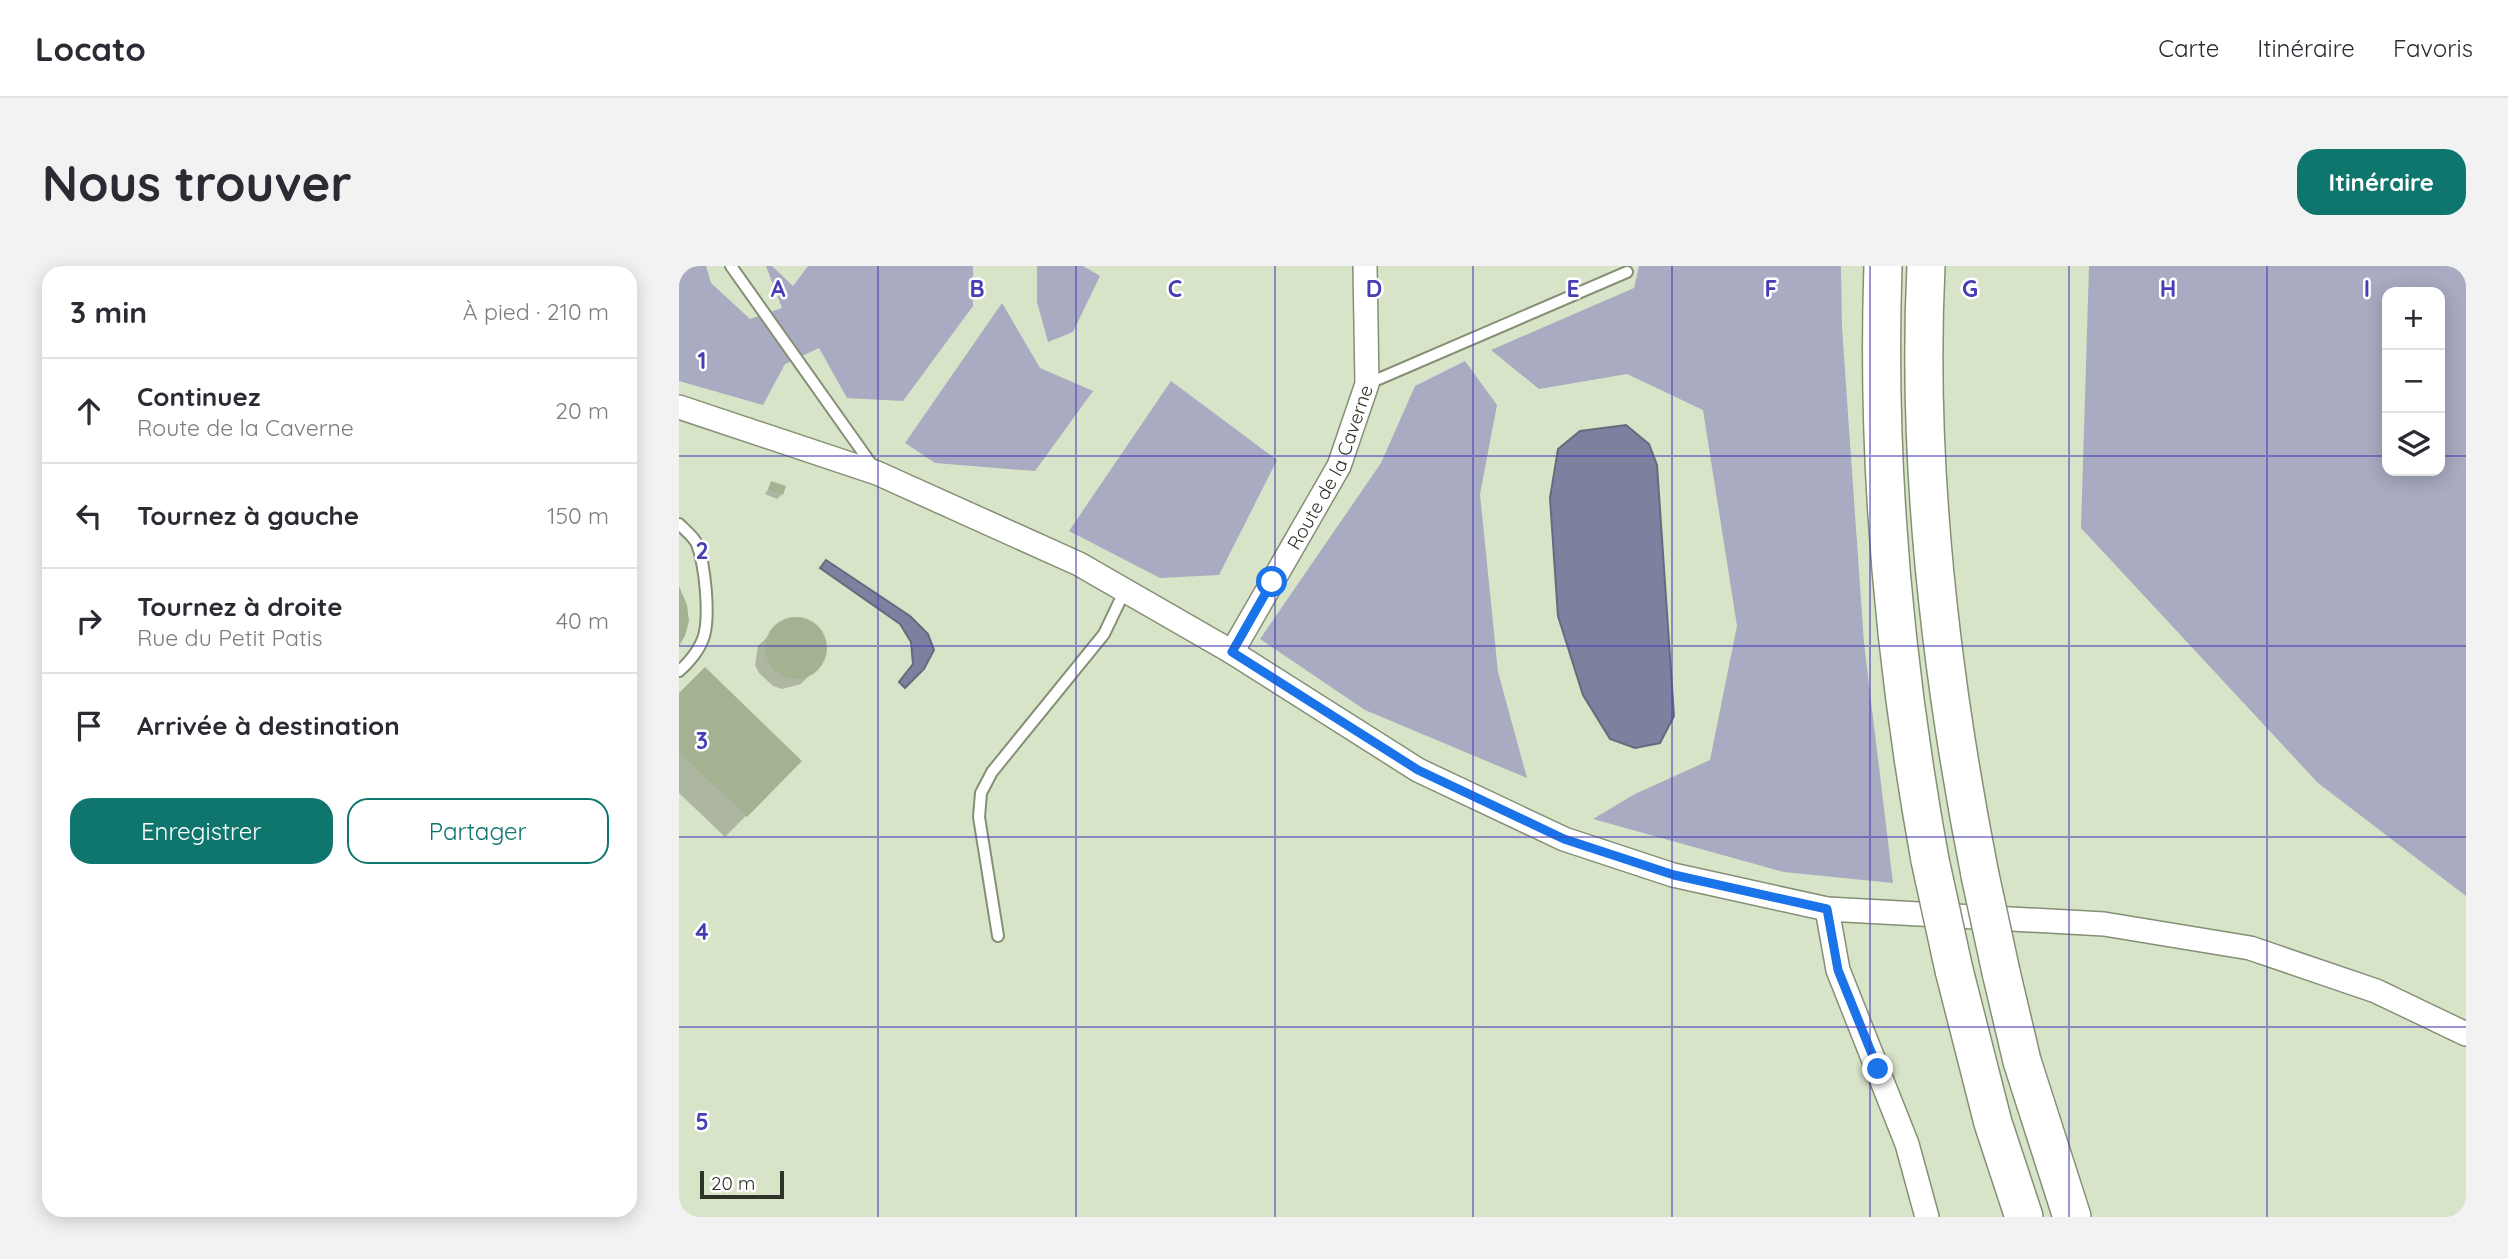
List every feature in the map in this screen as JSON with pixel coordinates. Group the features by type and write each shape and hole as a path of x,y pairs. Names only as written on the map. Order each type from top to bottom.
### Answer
{"highway":[{"path":"1883,266 1880,346 1882,450 1890,571 1901,675 1930,860 1954,970 1993,1123 2024,1217"},
{"path":"1926,266 1925,422 1935,571 1945,667 1980,875 2001,972 2022,1060 2071,1217"}],"street":[{"name":"Route de la Caverne","path":"1232,652 1339,466 1367,384 1365,266"},
{"path":"679,407 877,473 1079,564 1232,652 1418,770 1564,839 1674,875 1827,909 2103,925 2250,948 2376,991 2466,1034"},
{"path":"1827,909 1838,970 1907,1144 1927,1217"}],"lane":[{"path":"731,266 877,473"},
{"path":"1367,384 1627,272"},
{"path":"679,524 697,541 706,607 704,636 687,665 679,671"},
{"path":"998,936 979,817 981,793 992,772 1104,634 1125,590"}],"shaded area":[{"path":"679,266 706,266 711,283 750,319 782,308 766,266 772,266 793,286 808,266 973,266 973,306 903,401 847,398 819,348 785,364 763,405 679,381"},
{"path":"1037,266 1083,266 1100,276 1073,332 1048,342 1037,302"},
{"path":"1639,266 1841,266 1842,328 1864,643 1893,883 1784,872 1593,819 1635,794 1710,760 1737,626 1703,410 1627,374 1539,389 1491,350 1634,288"},
{"path":"2089,266 2466,266 2466,896 2318,783 2081,528"},
{"path":"1002,303 1040,368 1093,391 1035,471 935,463 905,443"},
{"path":"1465,361 1497,405 1480,494 1498,672 1527,778 1365,710 1260,639 1381,463 1415,386"},
{"path":"1171,381 1277,460 1219,575 1160,578 1069,531"},
{"path":"1626,425 1649,444 1657,465 1674,716 1660,743 1635,748 1610,739 1583,695 1558,616 1550,498 1558,449 1580,431"},
{"path":"826,560 910,616 928,634 934,650 924,669 905,688 899,682 913,664 911,642 900,624 820,568"}],"building":[{"path":"771,481 786,486 783,495 768,489"},
{"path":"679,586 687,605 689,621 679,646"},
{"path":"796,617 818,626 827,648 818,670 796,679 774,670 765,648 774,626"},
{"path":"705,667 802,761 747,817 679,752 679,693"}],"route":[{"path":"1272,582 1232,652 1418,770 1564,839 1674,875 1827,909 1838,970 1878,1069"}]}
